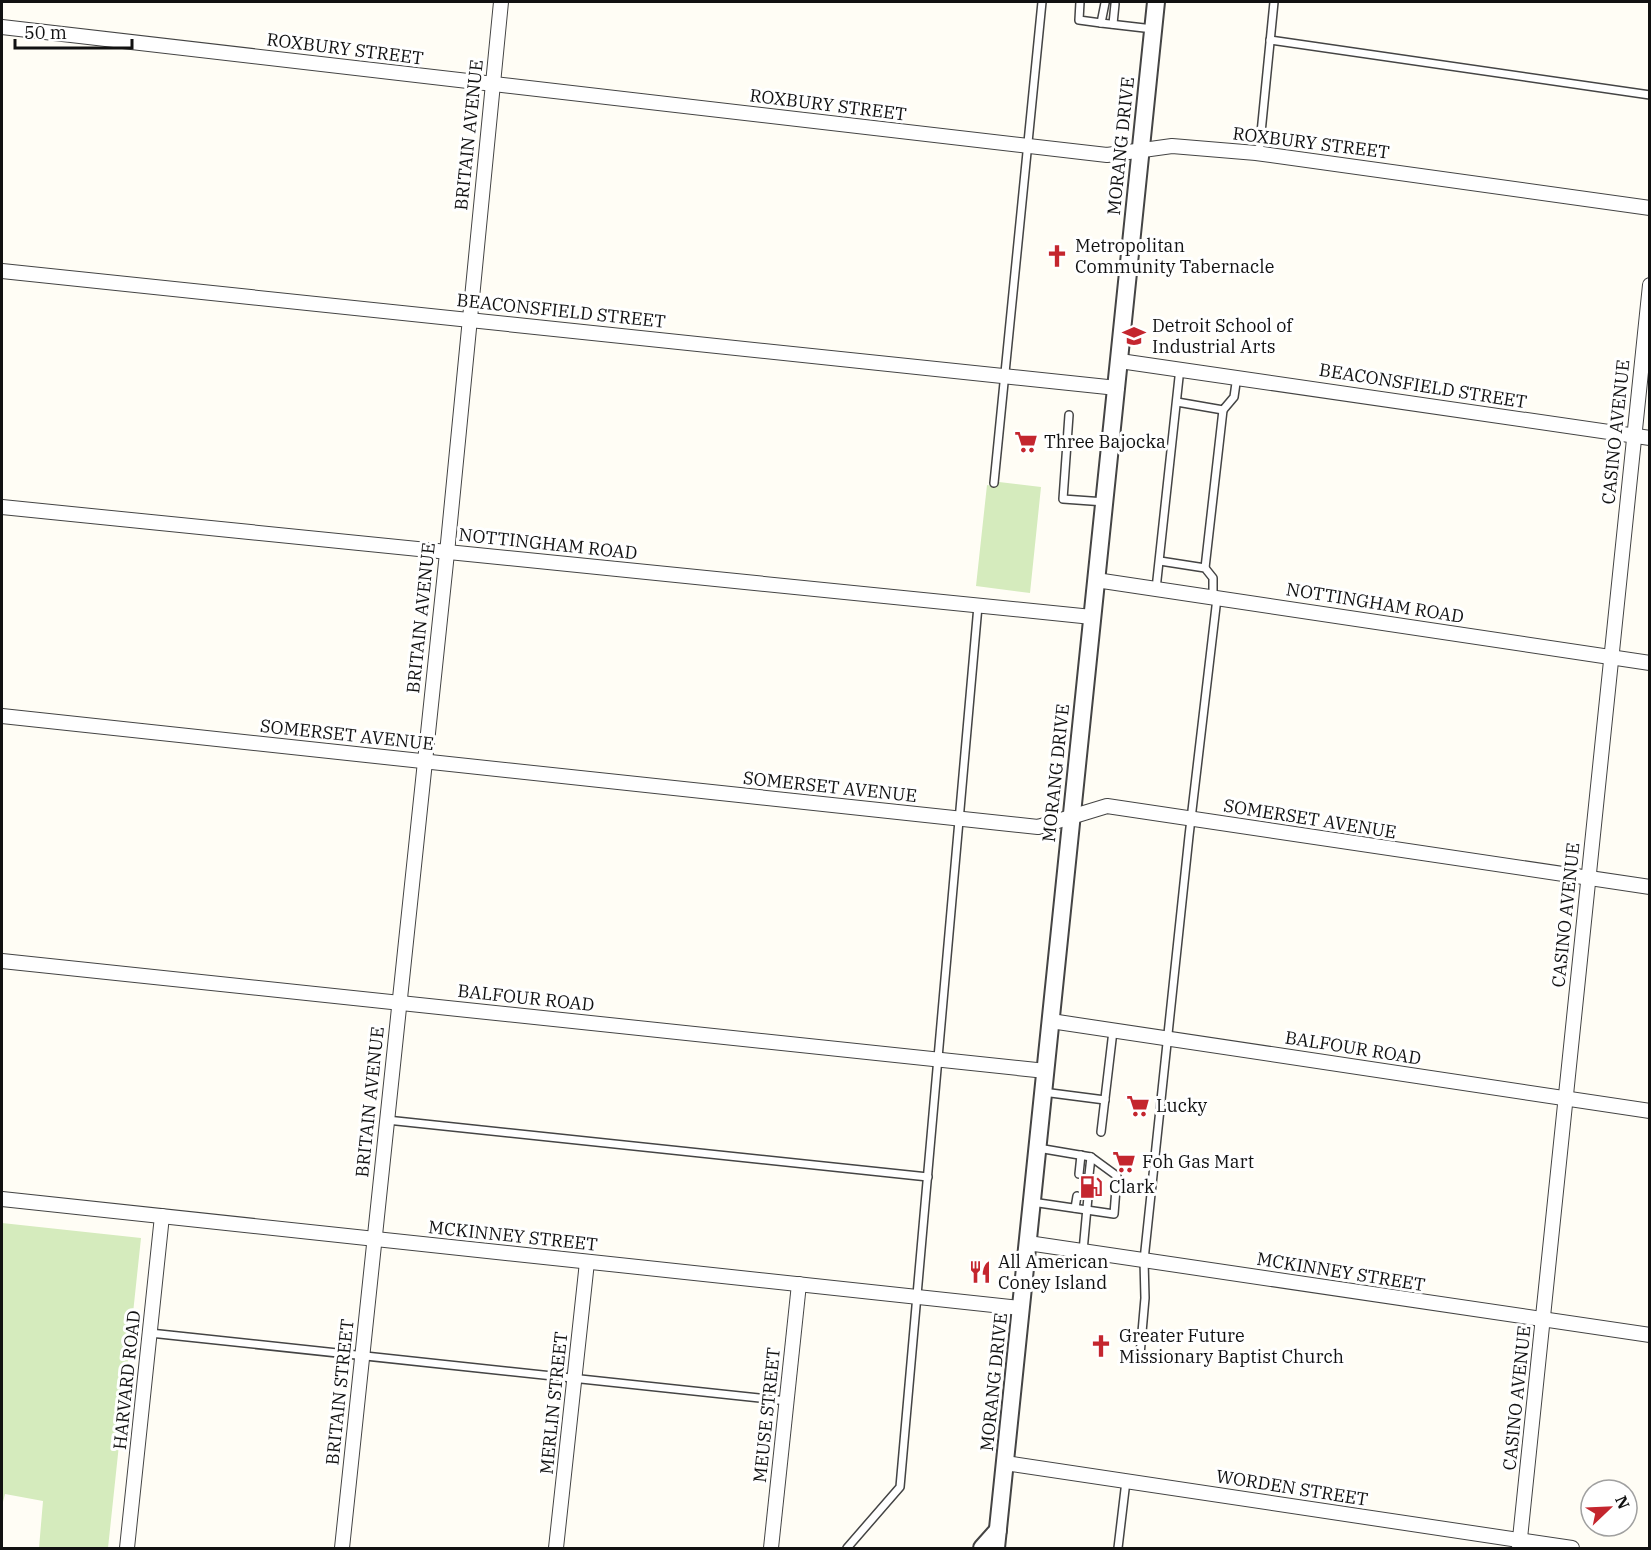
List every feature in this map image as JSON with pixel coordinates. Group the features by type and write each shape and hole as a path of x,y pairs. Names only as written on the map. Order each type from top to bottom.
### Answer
{"street":[{"name":"BRITAIN AVENUE","path":"374,1239 447,553 468,320 501,2"},
{"name":"MORANG DRIVE","path":"996,1548 1092,617 1118,388 1156,2"},
{"name":"ROXBURY STREET","path":"2,27 1107,155 1172,146 1259,153 1650,208"},
{"name":"BEACONSFIELD STREET","path":"2,271 1118,388"},
{"name":"CASINO AVENUE","path":"1520,1545 1650,285"},
{"name":"BEACONSFIELD STREET","path":"1120,361 1237,376 1650,438"},
{"name":"NOTTINGHAM ROAD","path":"2,507 1092,617"},
{"name":"NOTTINGHAM ROAD","path":"1096,580 1650,663"},
{"name":"SOMERSET AVENUE","path":"2,716 1038,827 1072,814 1107,806 1650,887"},
{"name":"BALFOUR ROAD","path":"2,961 1046,1071"},
{"name":"BALFOUR ROAD","path":"1051,1021 1650,1111"},
{"name":"MCKINNEY STREET","path":"2,1199 1021,1308"},
{"name":"HARVARD ROAD","path":"127,1548 162,1216"},
{"name":"BRITAIN STREET","path":"342,1548 374,1239"},
{"name":"MCKINNEY STREET","path":"1028,1243 1650,1335"},
{"name":"MERLIN STREET","path":"556,1548 587,1262"},
{"name":"MEUSE STREET","path":"771,1548 799,1284"},
{"name":"WORDEN STREET","path":"1005,1463 1520,1545 1572,1548"},
{"path":"982,1548 998,1530"}],"lane":[{"path":"994,483 1042,2"},
{"path":"1080,2 1079,20 1153,29"},
{"path":"1259,153 1274,2"},
{"path":"1101,23 1105,3"},
{"path":"1113,24 1115,4"},
{"path":"1270,40 1650,95"},
{"path":"1156,589 1180,368"},
{"path":"1140,1355 1144,1260 1215,597 1214,582 1205,568 1223,410 1234,397 1237,376"},
{"path":"1177,402 1223,410"},
{"path":"1069,415 1063,498 1105,502"},
{"path":"1160,561 1205,568"},
{"path":"847,1548 900,1487 978,606"},
{"path":"1101,1132 1113,1031"},
{"path":"1043,1092 1105,1100"},
{"path":"387,1120 927,1177"},
{"path":"1032,1202 1114,1214 1117,1176 1091,1157 1038,1148"},
{"path":"1079,1174 1081,1155"},
{"path":"1089,1175 1091,1157"},
{"path":"1075,1208 1077,1196"},
{"path":"1083,1251 1088,1197"},
{"path":"150,1333 787,1401"},
{"path":"1118,1548 1126,1481"}],"green space":[{"path":"999,482 1041,487 1030,593 976,586 987,485 997,487"},
{"path":"2,1223 141,1238 108,1548 39,1548 43,1501 5,1494 2,1506"}],"place":[{"name":"Metropolitan Community Tabernacle","path":"1057,256"},
{"name":"Detroit School of Industrial Arts","path":"1134,336"},
{"name":"Three Bajocka","path":"1026,442"},
{"name":"Lucky","path":"1138,1106"},
{"name":"Foh Gas Mart","path":"1124,1162"},
{"name":"Clark","path":"1091,1187"},
{"name":"All American Coney Island","path":"980,1272"},
{"name":"Greater Future Missionary Baptist Church","path":"1101,1346"}]}
